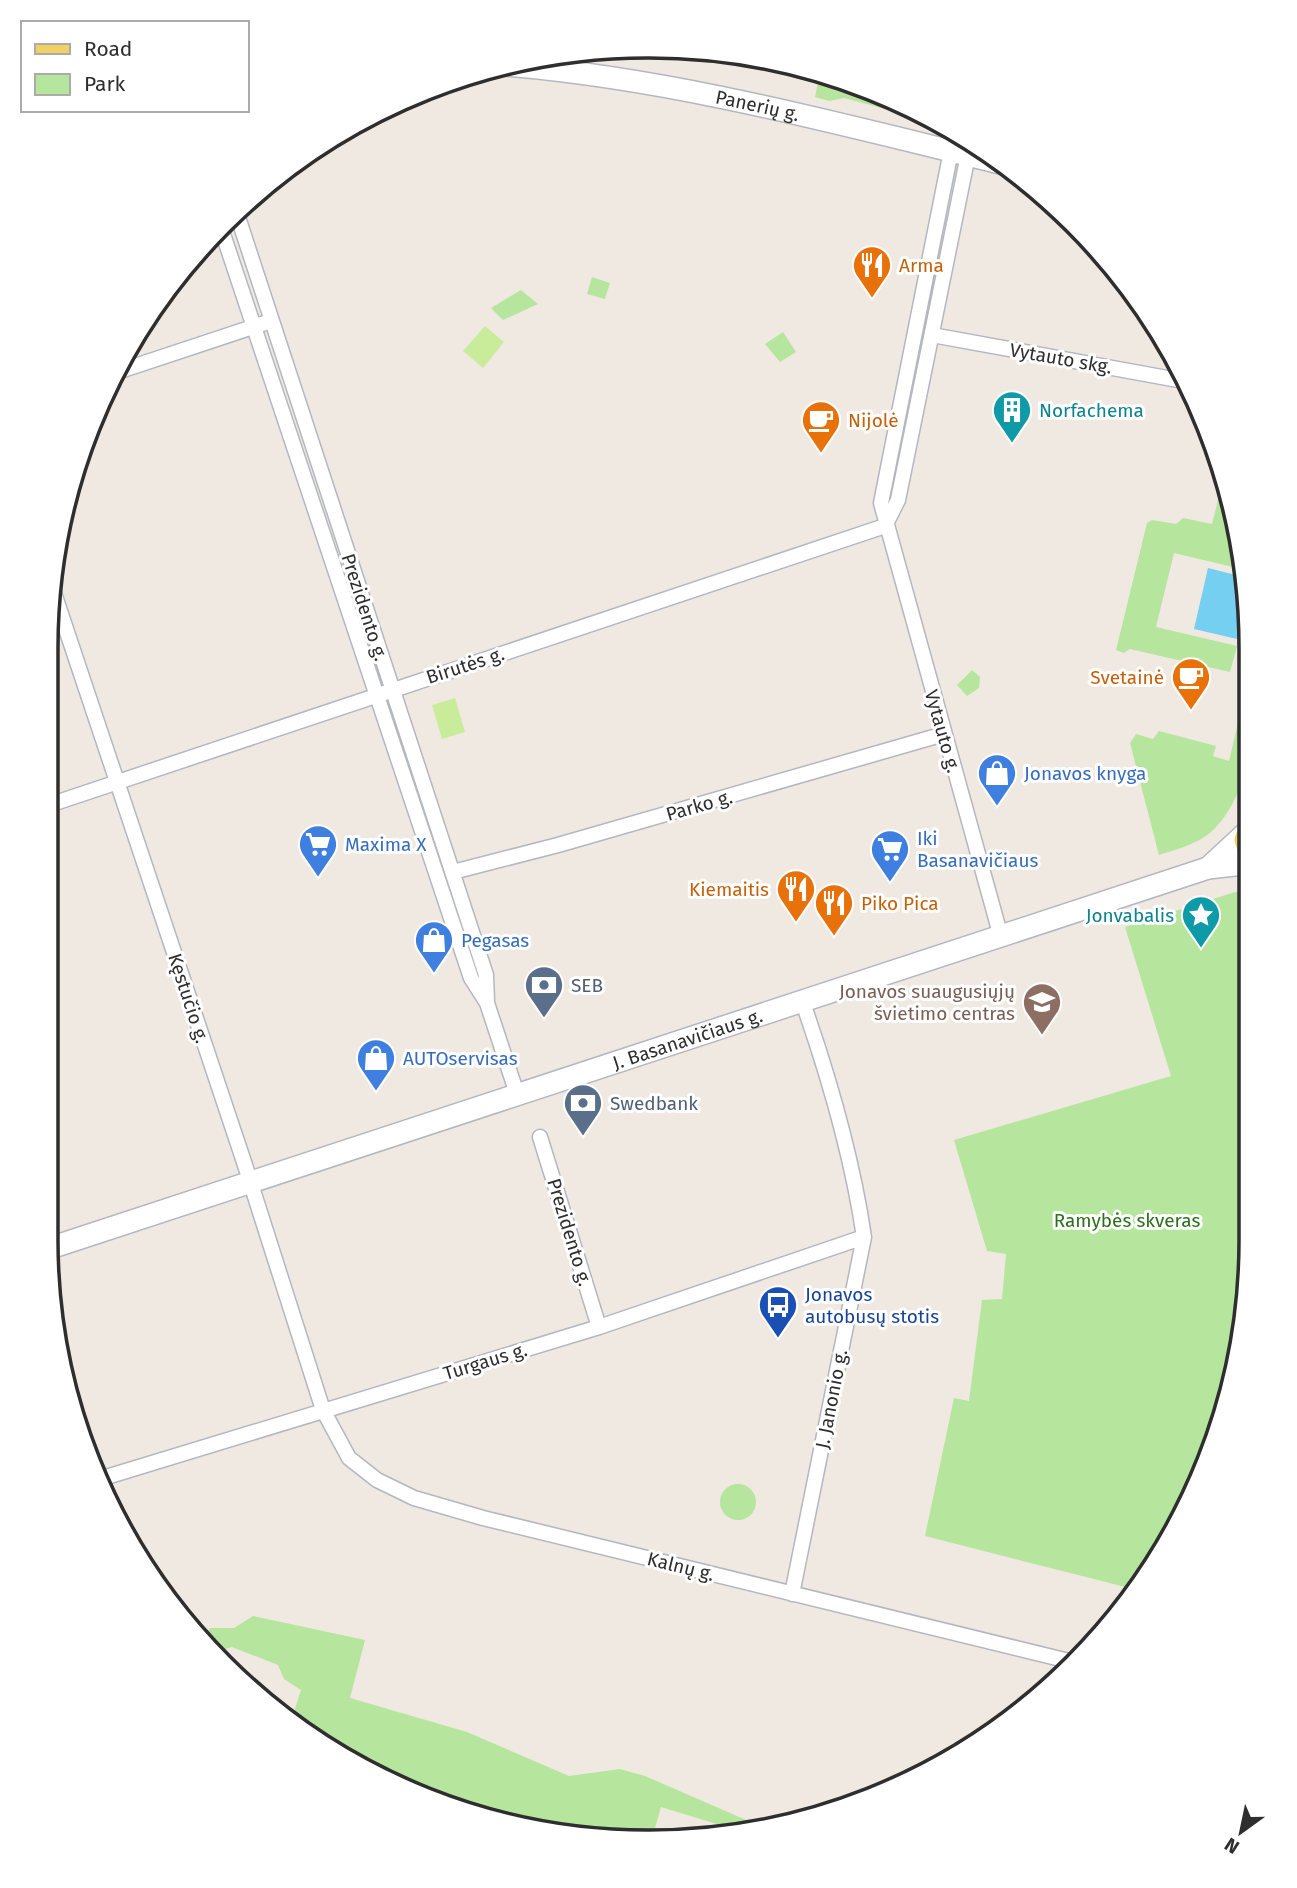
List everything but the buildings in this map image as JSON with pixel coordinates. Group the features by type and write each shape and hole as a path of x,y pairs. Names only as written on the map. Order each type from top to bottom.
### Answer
{"main road":[{"name":"Panerių g.","path":"538,68 610,75 671,86 840,122 978,157"},
{"name":"J. Basanavičiaus g.","path":"1208,868 1239,838"},
{"name":"J. Basanavičiaus g.","path":"58,1246 1208,868 1239,864"}],"street":[{"path":"885,526 898,500 932,335 960,153"},
{"name":"Vytauto g.","path":"960,153 881,503 885,526 1001,937"},
{"name":"Prezidento g.","path":"240,223 471,978 487,1003"},
{"name":"Prezidento g.","path":"225,238 385,692 453,872 485,975 487,1003 518,1097"},
{"path":"129,368 272,321"},
{"name":"Vytauto skg.","path":"932,335 1174,379"},
{"name":"Birutės g.","path":"58,802 885,526"},
{"name":"Kęstučio g.","path":"59,609 251,1183 323,1410"},
{"name":"Parko g.","path":"453,872 534,852 944,734"},
{"name":"J. Janonio g.","path":"792,1594 864,1237 857,1191 832,1086 803,1003"},
{"name":"Prezidento g.","path":"540,1137 599,1327"},
{"name":"Turgaus g.","path":"108,1477 599,1327 864,1237"},
{"name":"Kalnų g.","path":"323,1410 349,1458 377,1480 414,1498 602,1547 1063,1660"}],"green space":[{"path":"818,83 892,111 844,98 829,101 815,97"},
{"path":"592,277 610,283 605,299 587,294"},
{"path":"521,290 538,304 503,320 491,308"},
{"path":"485,326 504,342 483,368 463,351"},
{"path":"783,332 796,352 780,362 765,344"},
{"path":"1219,496 1233,567 1174,553 1156,627 1237,646 1230,672 1130,649 1124,653 1116,650 1147,523 1152,520 1176,524 1183,518 1212,524"},
{"path":"972,670 980,677 979,688 967,696 957,685"},
{"path":"455,698 465,732 442,739 432,705"},
{"path":"1239,719 1239,789 1229,810 1204,837 1159,855 1130,743 1136,734 1153,739 1159,731 1216,746 1213,756 1229,761"},
{"name":"Ramybės skveras","path":"1239,892 1239,1240 1238,1278 1228,1355 1208,1429 1194,1466 1160,1535 1126,1587 925,1536 954,1398 969,1401 982,1300 1002,1299 1006,1254 987,1251 954,1140 1171,1076 1125,927"},
{"path":"738,1484 751,1489 756,1502 751,1515 738,1520 725,1515 720,1502 725,1489"},
{"path":"253,1616 365,1640 350,1698 467,1732 569,1776 620,1769 645,1776 749,1821 722,1825 661,1807 654,1830 610,1829 533,1819 459,1799 387,1769 320,1731 294,1712 301,1690 284,1679 278,1665 232,1647 224,1649 207,1632 210,1628 234,1628"}],"water":[{"path":"1208,568 1234,575 1238,610 1237,639 1194,629"}],"place":[{"name":"Arma","path":"872,299"},
{"name":"Norfachema","path":"1012,444"},
{"name":"Nijolė","path":"821,454"},
{"name":"Svetainė","path":"1191,711"},
{"name":"Jonavos knyga","path":"997,807"},
{"name":"Maxima X","path":"318,878"},
{"name":"Iki Basanavičiaus","path":"890,883"},
{"name":"Kiemaitis","path":"796,923"},
{"name":"Piko Pica","path":"834,937"},
{"name":"Jonvabalis","path":"1201,949"},
{"name":"Pegasas","path":"434,974"},
{"name":"SEB","path":"544,1019"},
{"name":"Jonavos suaugusiųjų švietimo centras","path":"1042,1036"},
{"name":"AUTOservisas","path":"376,1092"},
{"name":"Swedbank","path":"583,1137"},
{"name":"Jonavos autobusų stotis","path":"778,1339"}]}
